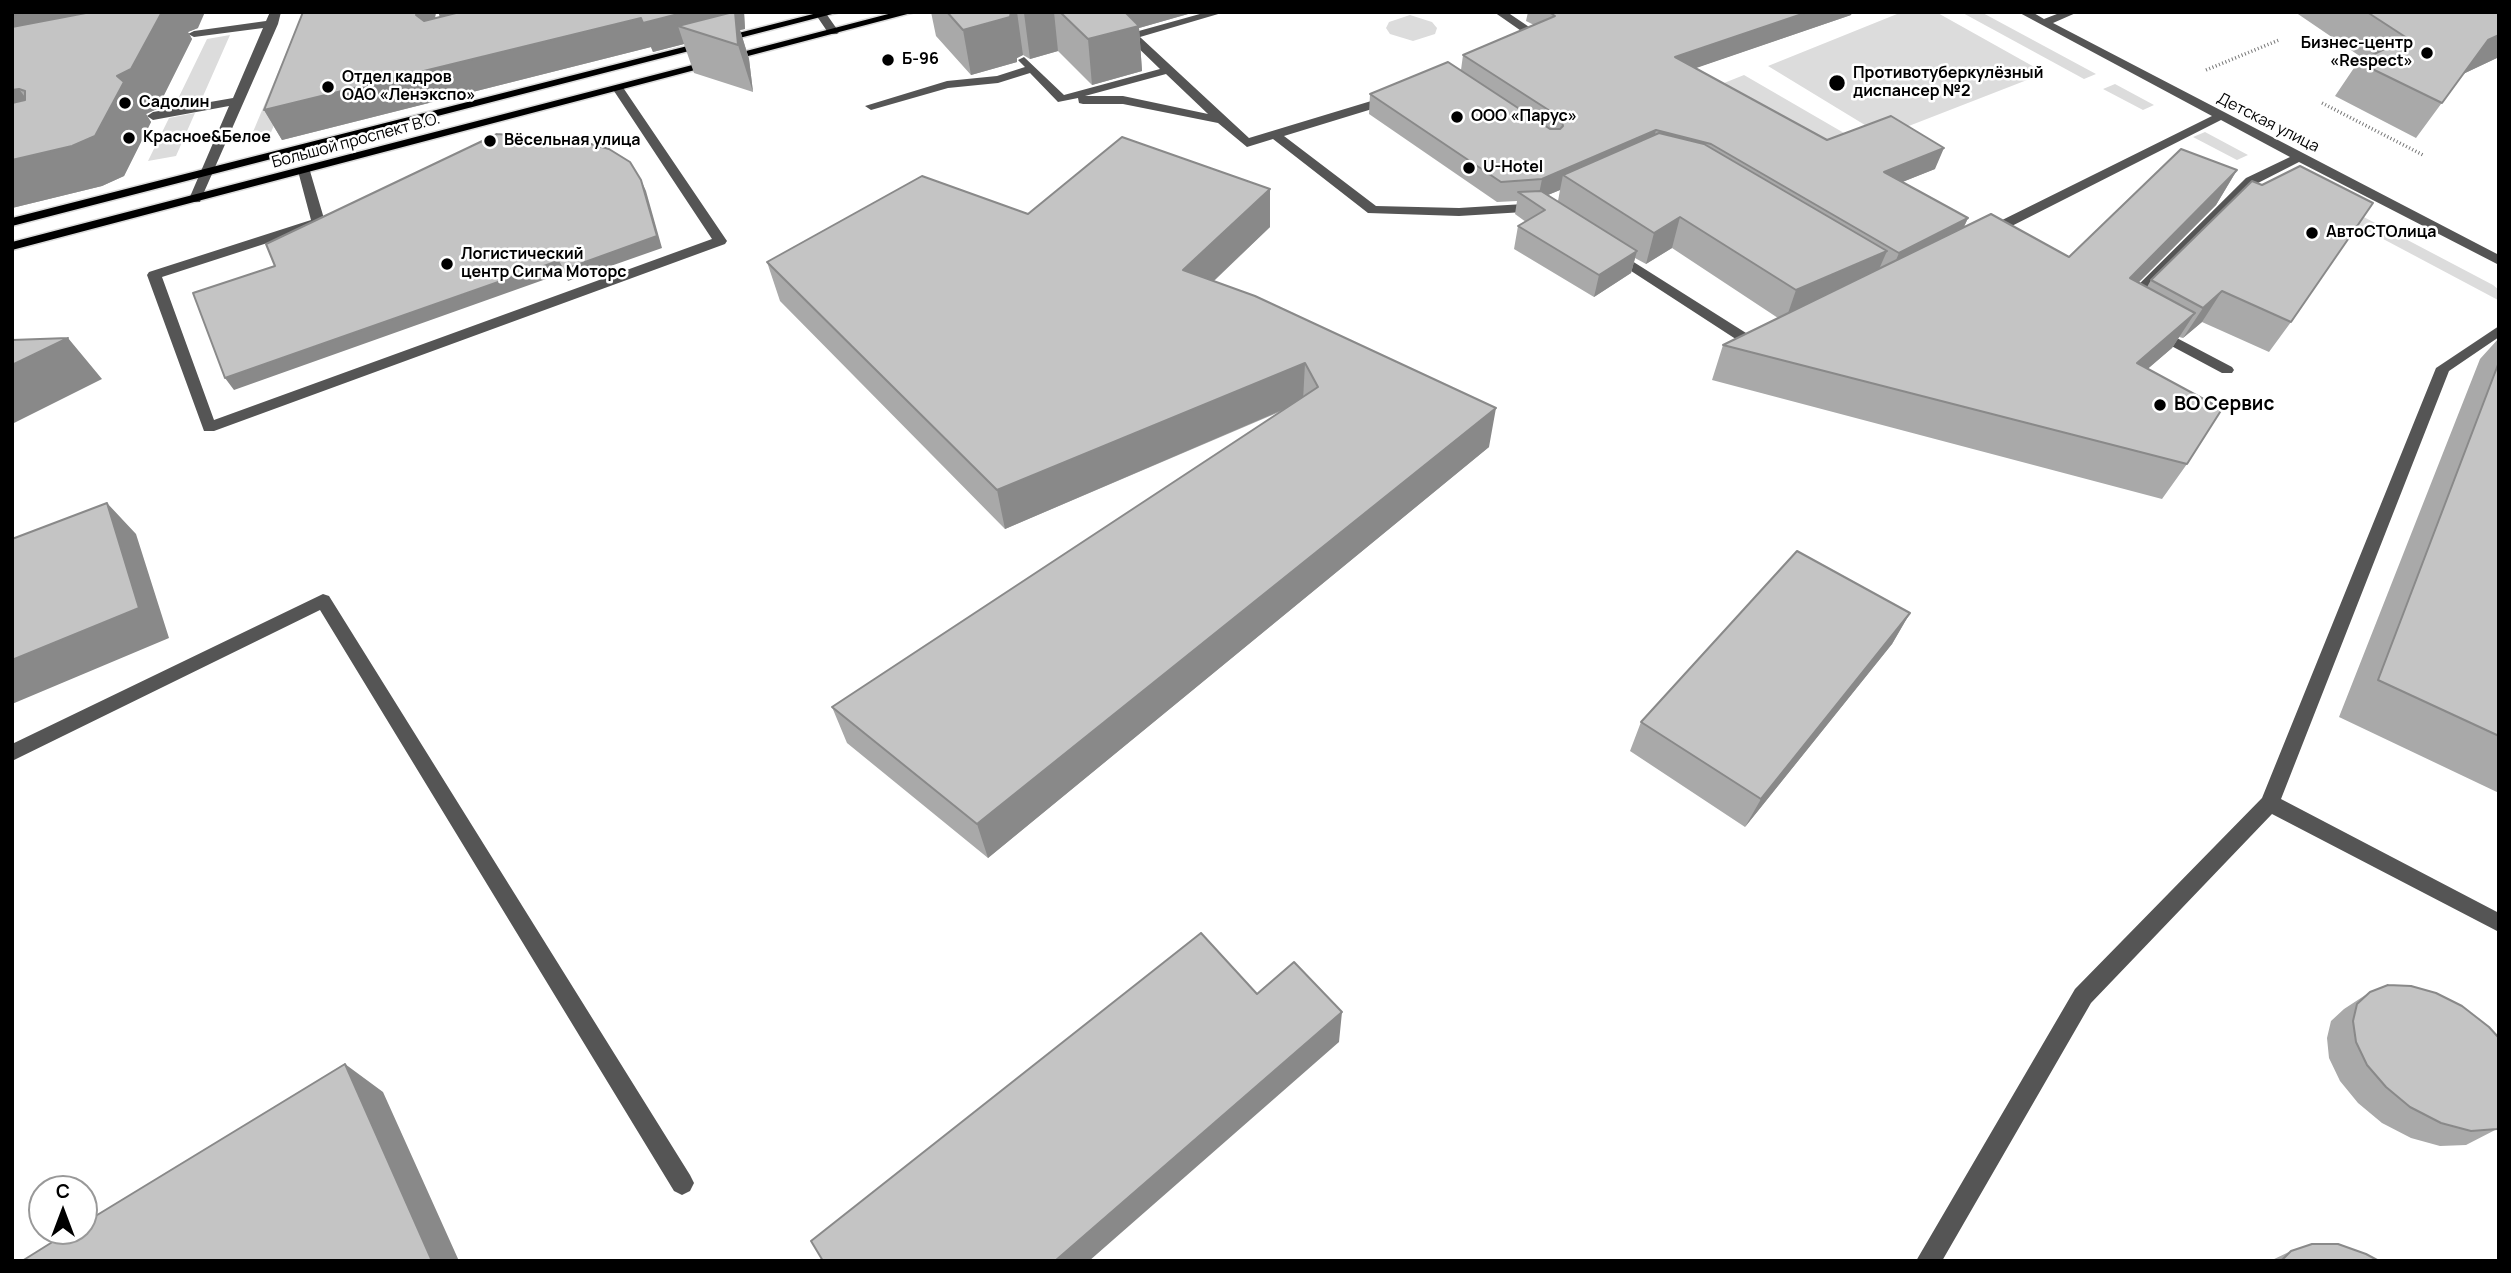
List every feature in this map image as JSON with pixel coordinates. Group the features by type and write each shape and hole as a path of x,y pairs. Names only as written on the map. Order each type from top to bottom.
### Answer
{"main road":[{"name":"Большой проспект В.О.","path":"12,222 835,12"},
{"name":"Большой проспект В.О.","path":"12,246 910,12"}],"street":[{"path":"1499,12 1535,35 1510,46"},
{"name":"Детская улица","path":"2023,12 2499,261"},
{"path":"2043,23 2073,12"},
{"path":"1217,13 1132,36 1247,143 1380,104 1402,94"},
{"path":"819,14 833,32"},
{"path":"195,199 274,18"},
{"path":"194,34 274,18"},
{"path":"871,106 947,85 998,79 1028,65 1062,99 1124,100 1222,120"},
{"path":"1062,99 1168,70"},
{"path":"304,171 318,222 154,275 209,427 720,241 618,88"},
{"path":"153,116 238,101"},
{"path":"1976,239 2170,139 2221,116"},
{"path":"1275,135 1373,210 1459,212 1549,207"},
{"path":"2227,370 2119,312 2250,181 2299,157"},
{"path":"1597,243 1754,344 1778,332"},
{"path":"1928,1261 2083,996 2270,803 2443,368 2499,330"},
{"path":"12,753 323,601 682,1183"},
{"path":"2270,803 2499,923"}],"path":[{"path":"2206,70 2279,40"},
{"path":"2322,103 2423,155"}],"shaded area":[{"path":"1902,12 1936,12 2045,73 1883,136 1768,66"},
{"path":"1961,12 1981,12 2096,74 2084,79"},
{"path":"1410,15 1432,22 1437,28 1435,34 1413,41 1390,34 1386,28 1389,22"},
{"path":"320,17 269,137 250,139 300,20"},
{"path":"230,35 200,103 174,107 207,39"},
{"path":"1744,75 1863,144 1820,162 1699,93"},
{"path":"2115,84 2154,105 2143,110 2103,89"},
{"path":"195,113 176,156 148,161 169,118"},
{"path":"2205,132 2248,155 2237,160 2193,137"},
{"path":"2301,184 2493,285 2499,290 2498,300 2291,190"}],"building":[{"path":"91,12 162,12 131,69 117,76 124,82 95,136 72,146 12,160 12,103 25,100 25,91 12,90 12,27"},
{"path":"303,12 417,12 416,15 424,21 460,12 686,12 643,23 641,18 264,110"},
{"path":"733,12 738,45 678,26"},
{"path":"947,12 1011,12 1010,17 963,30"},
{"path":"1060,12 1125,12 1139,26 1088,39"},
{"path":"1549,12 1808,12 1675,57 1827,140 1891,116 1944,148 1884,172 1968,218 1899,253 1711,144 1656,130 1542,179 1501,182 1370,94 1448,62 1550,129 1560,129 1563,126 1561,118 1463,55 1555,16"},
{"name":"Бизнес-центр «Respect»","path":"2367,12 2499,12 2499,35 2488,40 2442,103 2358,62 2407,38"},
{"path":"1659,133 1704,144 1887,251 1796,290 1680,217 1654,233 1563,175"},
{"name":"Логистический центр Сигма Моторс","path":"497,134 580,141 609,149 630,162 641,180 657,236 563,270 558,261 225,378 193,293 275,266 266,244"},
{"path":"1122,137 1270,189 1183,270 1255,296 1496,408 977,824 832,707 1318,387 1305,363 997,490 767,262 922,176 1028,214"},
{"path":"2181,149 2237,170 2130,278 2195,313 2137,363 2222,409 2187,464 1723,345 1991,214 2069,257"},
{"path":"2300,166 2373,203 2291,322 2222,291 2203,308 2151,280 2252,181 2262,185"},
{"path":"1541,191 1637,251 1599,275 1518,226 1545,210 1518,192"},
{"path":"68,338 12,365 12,340"},
{"path":"2499,362 2499,736 2378,680"},
{"path":"107,503 139,608 12,660 12,539"},
{"path":"1797,551 1910,613 1761,799 1641,722"},
{"path":"1201,933 1257,994 1294,962 1342,1012 1055,1261 823,1261 811,1241"},
{"path":"2388,985 2411,986 2436,993 2462,1006 2499,1038 2499,1128 2471,1131 2441,1123 2410,1107 2386,1087 2367,1065 2356,1042 2353,1021 2357,1004 2370,992"},
{"path":"345,1064 432,1261 22,1261 48,1245 98,1245 98,1214"},
{"path":"2312,1244 2338,1244 2379,1261 2281,1261 2291,1251"}],"place":[{"name":"Бизнес-центр «Respect»","path":"2427,53"},
{"name":"Б-96","path":"888,60"},
{"name":"Противотуберкулёзный диспансер №2","path":"1837,83"},
{"name":"Отдел кадров ОАО «Ленэкспо»","path":"328,87"},
{"name":"Садолин","path":"125,103"},
{"name":"ООО «Парус»","path":"1457,117"},
{"name":"Красное&Белое","path":"129,138"},
{"name":"Вёсельная улица","path":"490,141"},
{"name":"U-Hotel","path":"1469,168"},
{"name":"АвтоСТОлица","path":"2312,233"},
{"name":"Логистический центр Сигма Моторс","path":"447,264"},
{"name":"ВО Сервис","path":"2160,405"}]}
